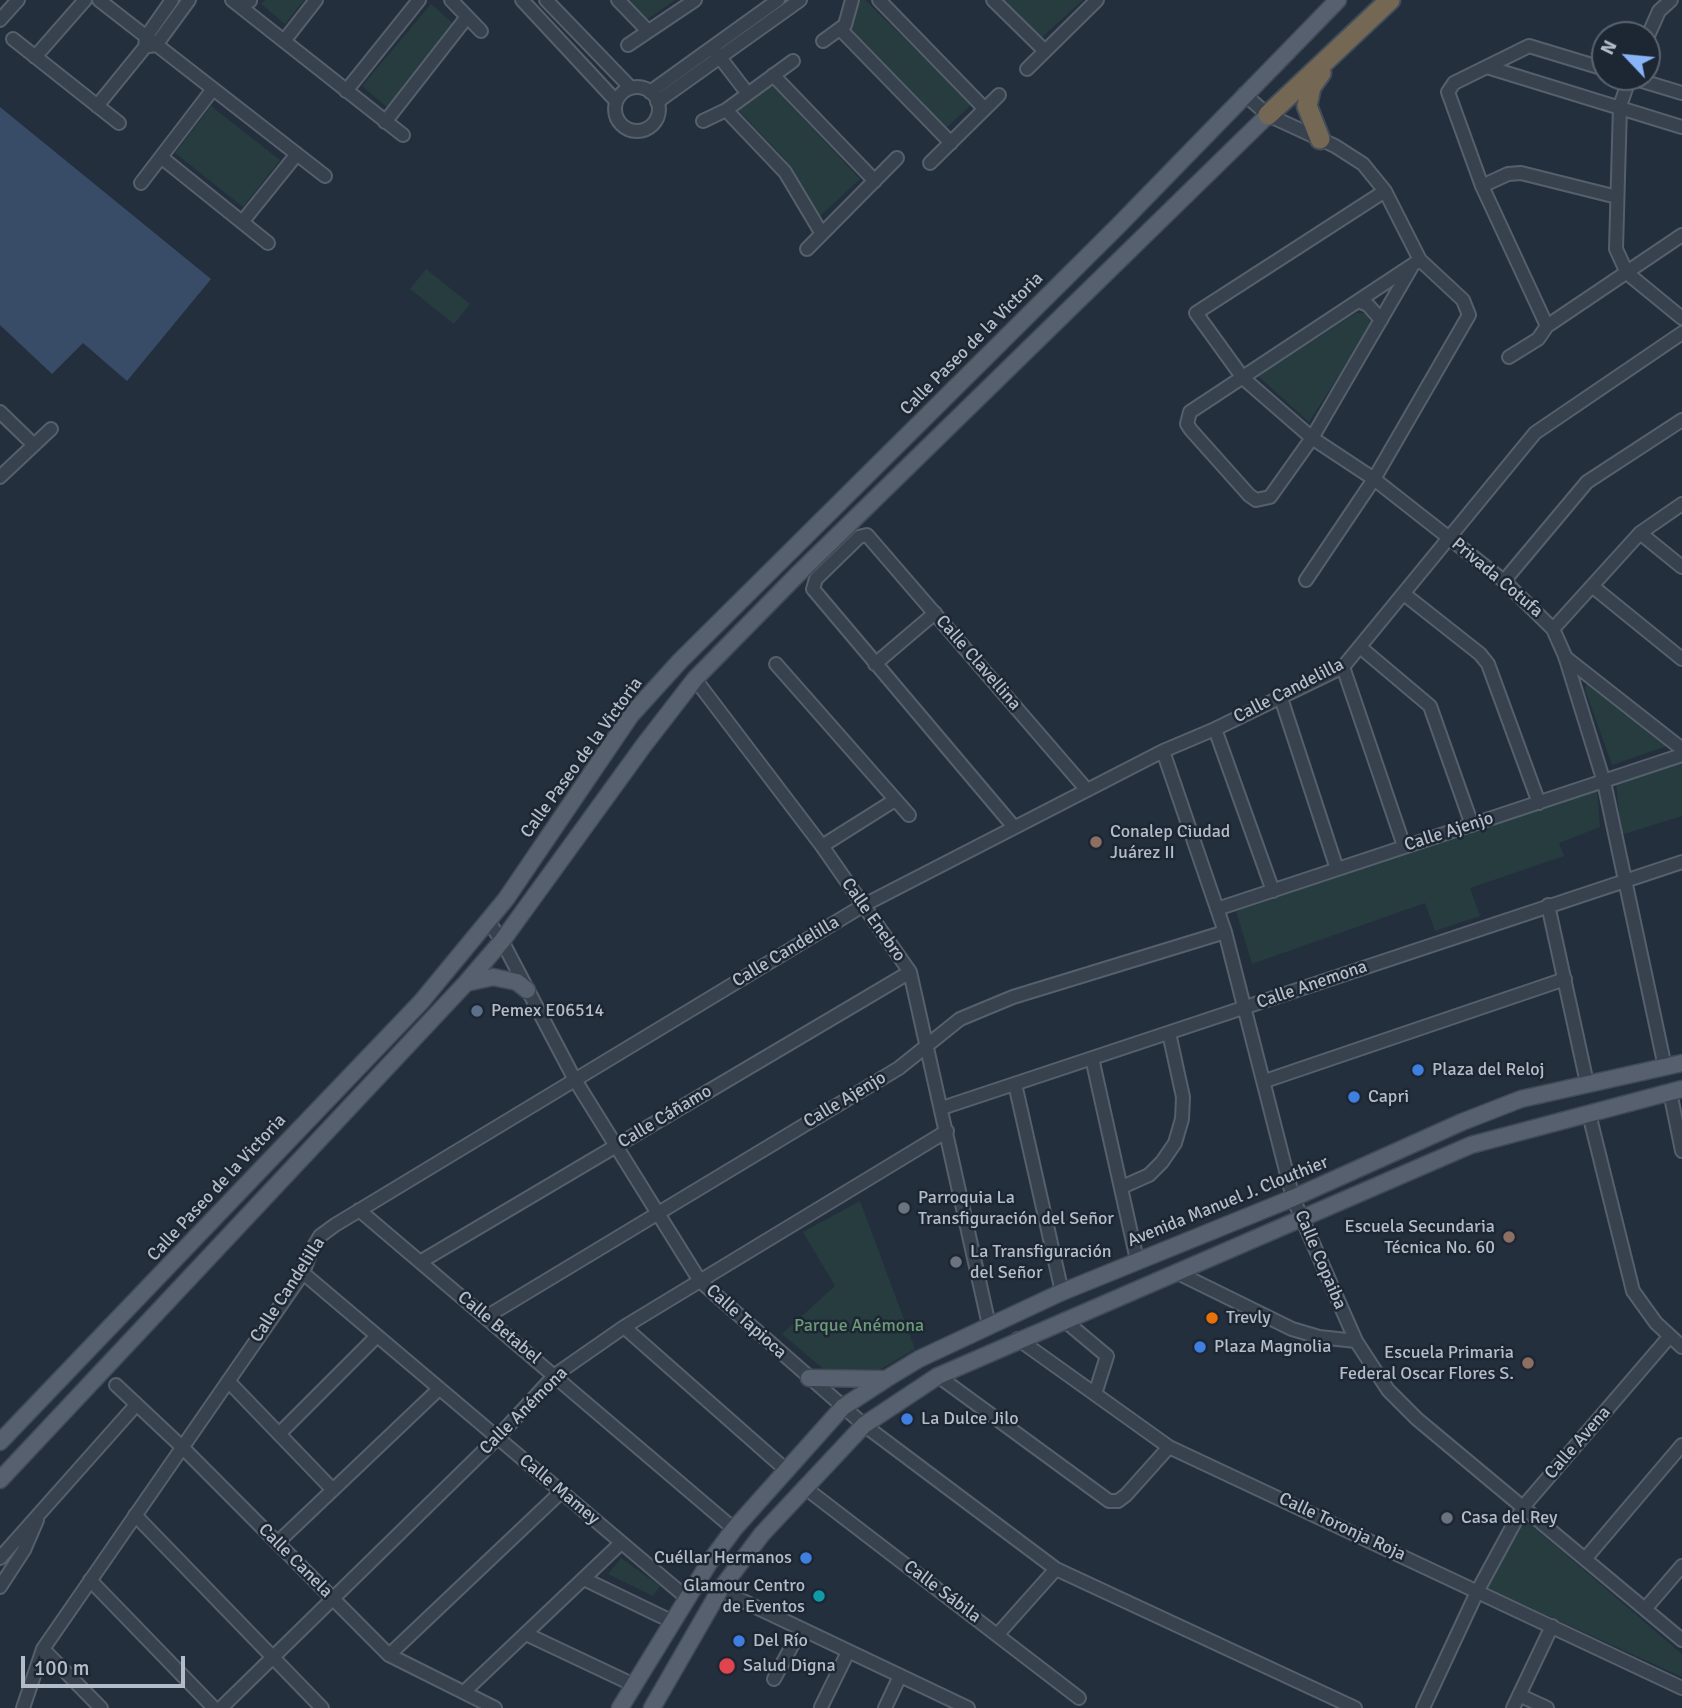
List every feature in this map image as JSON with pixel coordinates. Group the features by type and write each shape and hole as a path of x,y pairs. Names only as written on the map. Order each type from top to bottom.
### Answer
{"highway":[{"path":"1268,115 1337,47 1390,0"},
{"path":"1320,139 1310,117 1308,96 1337,47"}],"main road":[{"name":"Calle Paseo de la Victoria","path":"0,1442 421,1002 488,921 631,715 665,677 1117,227 1338,0"},
{"path":"0,1480 466,983 502,941 695,679 756,616 1268,115"},
{"path":"466,983 493,977 517,982 527,990"},
{"name":"Avenida Manuel J. Clouthier","path":"620,1708 687,1598 734,1529 843,1407 886,1378 989,1325 1062,1292 1293,1198 1462,1122 1521,1099 1682,1063"},
{"path":"296,1165 307,1143 343,1104 347,1095 344,1082"},
{"path":"652,1708 720,1590 743,1557 864,1424 938,1376 1018,1339 1471,1145 1676,1091"},
{"path":"1462,1122 1471,1145"},
{"path":"133,1338 136,1317 174,1262"},
{"path":"808,1378 886,1378"}],"street":[{"path":"0,20 18,0"},
{"path":"35,57 85,0"},
{"path":"99,0 149,43 214,89 325,176"},
{"path":"149,43 172,0"},
{"path":"97,106 188,0"},
{"path":"232,0 248,3 284,41 403,135"},
{"path":"284,41 316,0"},
{"path":"346,90 419,0"},
{"path":"451,0 481,32"},
{"path":"522,0 616,101"},
{"path":"546,0 631,88 654,97"},
{"path":"618,0 648,32"},
{"path":"628,45 695,0"},
{"path":"654,97 716,52 778,0"},
{"path":"716,52 800,0"},
{"path":"879,0 985,109"},
{"path":"993,0 1045,51"},
{"path":"1027,69 1097,0"},
{"path":"823,41 847,21 849,1"},
{"path":"1656,21 1667,1"},
{"path":"385,121 467,17"},
{"path":"840,29 951,143"},
{"path":"13,39 118,123"},
{"path":"1547,326 1482,186 1448,92 1454,83 1525,47 1534,46 1591,64"},
{"path":"716,52 748,93"},
{"path":"703,121 726,110 793,61"},
{"path":"1487,67 1682,127"},
{"path":"773,75 875,181"},
{"path":"1661,87 1682,93"},
{"path":"631,88 616,101 615,112 619,122 633,131 644,130 653,123 658,113 654,97"},
{"path":"141,183 214,89"},
{"path":"1624,91 1619,106 1616,249 1627,273 1682,318"},
{"path":"1244,94 1268,115 1320,139 1363,164 1385,191 1415,264 1463,300 1469,315 1374,479 1306,580"},
{"path":"930,163 999,95"},
{"path":"726,110 785,172 822,234"},
{"path":"243,221 297,154"},
{"path":"161,157 268,243"},
{"path":"807,250 897,158"},
{"path":"1482,186 1508,174 1521,173 1617,197"},
{"name":"Privada Cotufa","path":"1385,191 1196,313 1243,378 1312,439 1374,479 1504,581 1553,629 1565,656 1604,782 1665,1067"},
{"path":"1509,357 1538,339 1547,326 1682,236"},
{"path":"1415,264 1312,439 1270,497 1256,500 1186,424 1190,412 1415,264"},
{"path":"1358,301 1368,305 1381,320"},
{"name":"Calle Candelilla","path":"23,1708 43,1649 303,1273 320,1236 864,905 1163,751 1343,667 1535,433 1682,333"},
{"path":"0,412 33,444"},
{"path":"1504,581 1587,482 1682,420"},
{"path":"0,477 51,429"},
{"path":"1553,629 1640,533 1682,504"},
{"path":"1640,533 1682,567"},
{"name":"Calle Clavellina","path":"876,664 813,589 816,579 859,537 867,536 1087,790"},
{"path":"1592,586 1682,659"},
{"path":"1404,594 1480,653 1488,664 1539,803"},
{"path":"935,613 876,664 1014,827"},
{"path":"1360,648 1430,706 1437,718 1472,825"},
{"path":"1565,656 1682,748"},
{"path":"776,664 909,815"},
{"path":"1343,667 1404,846"},
{"name":"Calle Enebro","path":"695,679 822,846 910,972 989,1325"},
{"path":"1280,695 1337,869"},
{"path":"1215,729 1273,891"},
{"name":"Calle Copaiba","path":"1163,751 1225,932 1293,1198 1356,1341 1388,1390 1682,1640"},
{"name":"Calle Ajenjo","path":"1217,909 1682,755"},
{"path":"822,846 895,800"},
{"name":"Calle Anemona","path":"942,1108 1682,862"},
{"path":"1548,905 1587,1083"},
{"name":"Calle Tapioca","path":"488,921 502,941 575,1080 700,1281 808,1378 864,1424 1056,1569 1355,1708"},
{"name":"Calle Ajenjo","path":"486,1317 899,1068 928,1045 941,1030 978,1010 1225,932"},
{"name":"Calle Cáñamo","path":"420,1262 910,972"},
{"path":"1265,1081 1565,979"},
{"path":"1122,1187 1149,1175 1175,1143 1182,1119 1183,1097 1168,1032"},
{"path":"1092,1058 1137,1260"},
{"path":"1015,1084 1062,1292"},
{"path":"1676,1091 1682,1151"},
{"path":"1589,1114 1633,1291 1644,1309 1682,1347"},
{"name":"Calle Anémona","path":"221,1708 497,1438 555,1375 624,1328 947,1130"},
{"name":"Calle Betabel","path":"359,1210 734,1529"},
{"path":"1176,1272 1292,1329 1319,1337 1356,1341"},
{"name":"Calle Mamey","path":"303,1273 687,1598"},
{"path":"1064,1320 1107,1356 1095,1394"},
{"path":"624,1328 785,1469"},
{"path":"279,1434 377,1336"},
{"name":"Calle Avena","path":"1423,1708 1478,1590 1523,1507 1670,1336"},
{"name":"Calle Toronja Roja","path":"1018,1339 1169,1447 1682,1688"},
{"path":"938,1376 1099,1496 1118,1501 1169,1447"},
{"path":"228,1381 332,1490"},
{"name":"Calle Canela","path":"116,1385 182,1447 389,1655 495,1708"},
{"path":"277,1543 439,1389"},
{"path":"0,1558 136,1405"},
{"path":"1585,1559 1682,1445"},
{"name":"Calle Sábila","path":"804,1487 1079,1698"},
{"path":"389,1655 561,1492"},
{"path":"0,1587 32,1535 39,1513"},
{"path":"135,1515 322,1708"},
{"path":"464,1692 621,1543"},
{"path":"1645,1609 1682,1566"},
{"path":"998,1634 1056,1569"},
{"path":"584,1579 673,1622"},
{"path":"90,1580 214,1708"},
{"path":"720,1590 900,1676 951,1704 968,1708"},
{"path":"1513,1708 1552,1626"},
{"path":"774,1679 801,1629"},
{"path":"526,1634 634,1685"},
{"path":"43,1649 101,1708"},
{"path":"821,1707 848,1652"},
{"path":"885,1708 900,1676"},
{"path":"1519,1695 1547,1708"}],"green space":[{"path":"265,0 304,0 285,24 261,4"},
{"path":"626,0 675,0 645,21"},
{"path":"861,0 865,0 972,104 944,130 847,28"},
{"path":"1000,0 1083,0 1040,39"},
{"path":"431,4 456,26 387,107 362,86"},
{"path":"770,83 860,179 820,216 782,156 738,110"},
{"path":"211,106 280,160 243,207 175,153"},
{"path":"426,269 470,304 454,324 410,289"},
{"path":"1356,313 1365,313 1372,324 1309,422 1258,376"},
{"path":"1588,681 1667,746 1612,765 1585,689"},
{"path":"1682,758 1682,816 1621,835 1616,782"},
{"path":"1597,789 1600,827 1559,843 1564,856 1470,888 1480,916 1435,931 1425,903 1252,964 1236,911"},
{"name":"Parque Anémona","path":"860,1201 915,1349 879,1370 827,1372 782,1334 835,1286 803,1232"},
{"path":"1523,1518 1682,1654 1682,1677 1487,1588"},
{"path":"621,1558 660,1586 653,1596 608,1574"}],"water":[{"path":"0,107 211,279 127,381 83,343 52,374 0,325"}],"place":[{"name":"Conalep Ciudad Juárez II","path":"1096,842"},
{"name":"Pemex E06514","path":"477,1011"},
{"name":"Plaza del Reloj","path":"1418,1070"},
{"name":"Capri","path":"1354,1097"},
{"name":"Parroquia La Transfiguración del Señor","path":"904,1208"},
{"name":"Escuela Secundaria Técnica No. 60","path":"1509,1237"},
{"name":"La Transfiguración del Señor","path":"956,1262"},
{"name":"Trevly","path":"1212,1318"},
{"name":"Plaza Magnolia","path":"1200,1347"},
{"name":"Escuela Primaria Federal Oscar Flores S.","path":"1528,1363"},
{"name":"La Dulce Jilo","path":"907,1419"},
{"name":"Casa del Rey","path":"1447,1518"},
{"name":"Cuéllar Hermanos","path":"806,1558"},
{"name":"Glamour Centro de Eventos","path":"819,1596"},
{"name":"Del Río","path":"739,1641"},
{"name":"Salud Digna","path":"727,1666"}]}
